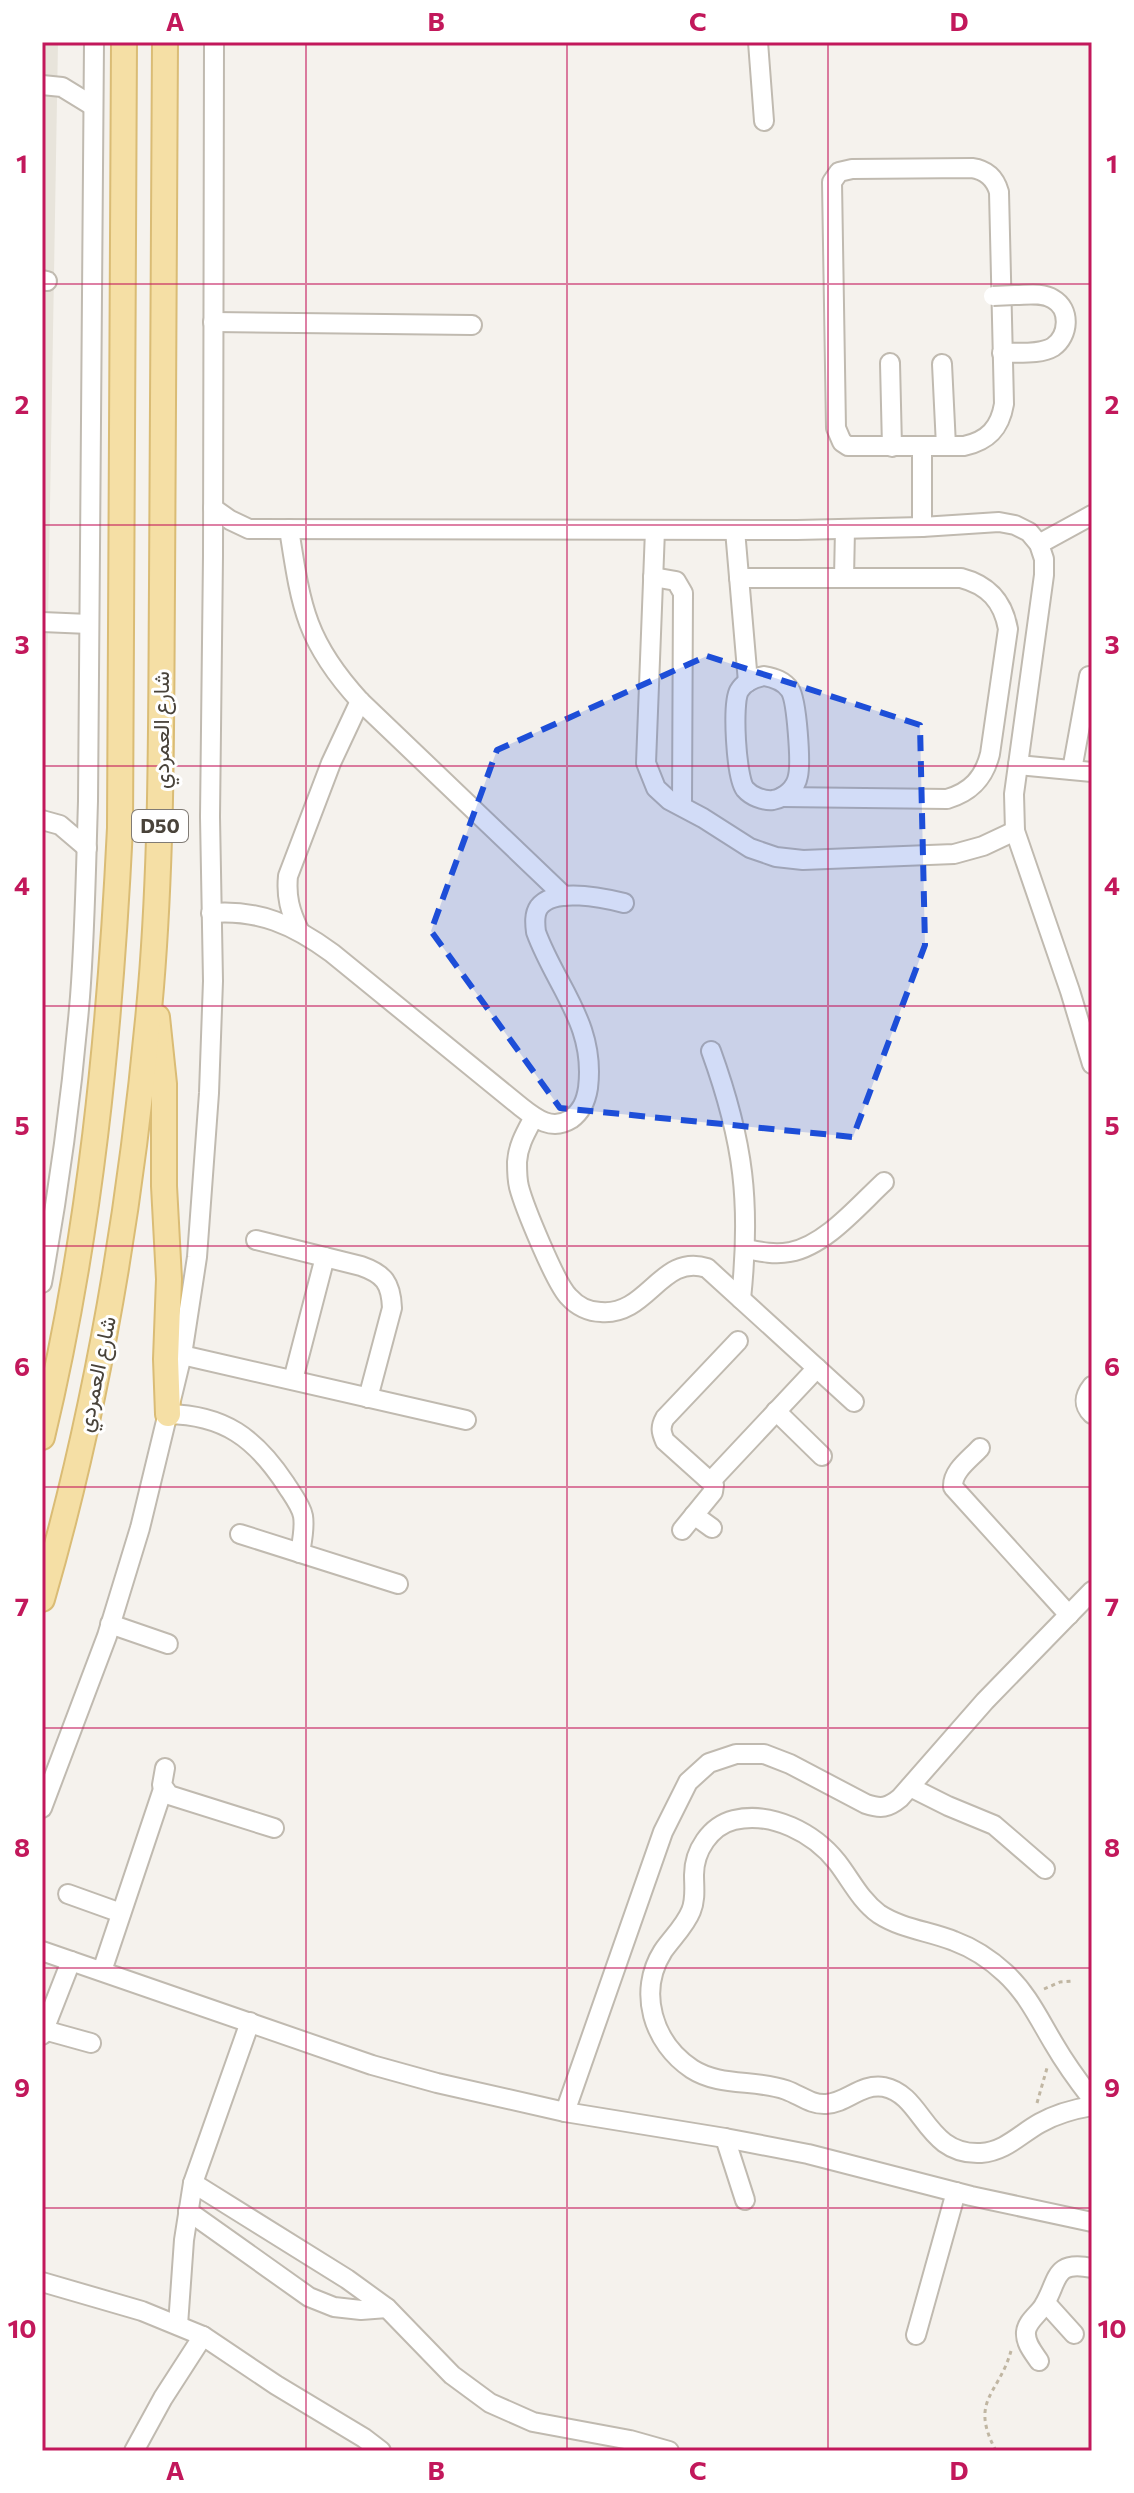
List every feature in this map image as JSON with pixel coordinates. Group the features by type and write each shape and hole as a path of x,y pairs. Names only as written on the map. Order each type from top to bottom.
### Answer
{"main road":[{"name":"شارع العمردي","path":"42,1437 65,1331 94,1152 117,896 124,42"},
{"name":"شارع العمردي","path":"42,1599 76,1470 106,1330 134,1155 151,987 160,826 165,42"},
{"path":"151,987 160,1035 164,1084 164,1186 169,1279 166,1359 168,1414"}],"street":[{"path":"42,1283 73,1072 87,848 94,42"},
{"path":"42,1808 110,1624 140,1528 182,1355 197,1257 212,1037 210,817 214,42"},
{"path":"758,42 764,121"},
{"path":"62,87 94,68"},
{"path":"42,85 62,87 93,106"},
{"path":"972,168 980,169 992,178 999,192 1002,353 1004,404 996,428 976,443 892,447 848,446 842,442 836,428 832,182 839,172 852,169 972,168"},
{"path":"988,296 1042,295 1051,297 1064,312 1065,331 1061,340 1045,350 1002,353"},
{"path":"213,322 472,325"},
{"path":"890,363 892,447"},
{"path":"942,364 946,446"},
{"path":"922,446 922,527"},
{"path":"213,508 249,529 845,529 999,522 1029,532 1039,544 1044,559 1044,575 1014,794 1015,831 1092,1064"},
{"path":"1039,544 1092,515"},
{"path":"213,556 229,540 249,529"},
{"path":"289,529 300,598 309,627 322,654 339,678 564,896"},
{"path":"844,578 845,529"},
{"path":"655,530 646,763 647,772 656,788 669,800 750,848 789,859 954,854 983,846 1015,831"},
{"path":"735,530 748,682"},
{"path":"653,577 676,581 683,593 682,806"},
{"path":"739,578 961,578 976,582 988,590 1005,614 1008,629 987,767 971,788 947,799 757,798 746,790 739,778 735,704 737,695 748,682 764,676 781,681 788,687 796,703 798,777 793,789 782,797"},
{"path":"42,622 89,624"},
{"path":"1072,770 1089,676"},
{"path":"299,930 289,909 288,876 325,777 360,701"},
{"path":"1018,765 1092,772"},
{"path":"47,820 67,815 88,801"},
{"path":"47,820 74,835 87,848"},
{"path":"211,913 258,915 299,930 332,953 534,1117 549,1125 565,1123 579,1113 586,1099 590,1075 583,1028 536,932 535,920 539,907 551,899 564,896 624,903"},
{"path":"711,1051 728,1099 740,1148 746,1198 747,1249 741,1299"},
{"path":"534,1117 522,1138 517,1161 518,1185 557,1281 567,1296 582,1308 600,1313 618,1312 635,1304 680,1266 694,1264 707,1268 854,1402"},
{"path":"747,1249 768,1253 790,1252 811,1246 884,1182"},
{"path":"256,1240 375,1271 386,1280 392,1308 368,1398"},
{"path":"293,1380 325,1257"},
{"path":"682,1530 713,1492 714,1485 665,1441 661,1425 738,1341"},
{"path":"182,1355 466,1420"},
{"path":"711,1481 817,1368"},
{"path":"1092,1386 1085,1396 1085,1404 1092,1414"},
{"path":"776,1411 822,1456"},
{"path":"168,1414 188,1414 216,1421 252,1444 281,1477 303,1513 300,1553"},
{"path":"980,1448 955,1474 953,1487 1069,1615"},
{"path":"694,1515 712,1528"},
{"path":"240,1534 398,1584"},
{"path":"565,2112 663,1832 688,1782 709,1763 736,1754 764,1754 790,1764 866,1804 879,1808 890,1806 985,1701 1092,1591"},
{"path":"110,1624 168,1644"},
{"path":"102,1971 163,1789 165,1768"},
{"path":"910,1787 994,1825 1045,1869"},
{"path":"163,1789 173,1797 274,1828"},
{"path":"1092,2099 1029,2002 1005,1973 955,1941 896,1923 878,1913 863,1900 822,1845 802,1832 780,1823 756,1819 733,1820 713,1831 699,1849 694,1872 695,1899 683,1926 662,1953 652,1978 650,2005 657,2031 664,2042 672,2053 693,2069 712,2078 786,2090 822,2105 872,2087 885,2087 908,2100 939,2138 962,2151 979,2153 1012,2143 1052,2117 1092,2106"},
{"path":"68,1894 121,1913"},
{"path":"42,1951 372,2065 452,2086 565,2112 808,2154 956,2192 1092,2222"},
{"path":"71,1961 43,2032 91,2043"},
{"path":"178,2325 193,2183 250,2022"},
{"path":"725,2138 745,2200"},
{"path":"193,2183 347,2279 387,2308 452,2375 490,2403 533,2422 630,2440 669,2451"},
{"path":"916,2335 956,2192"},
{"path":"188,2211 309,2297 347,2309 387,2308"},
{"path":"1039,2361 1030,2348 1026,2333 1046,2303 1057,2274 1068,2267 1092,2268"},
{"path":"42,2282 142,2311 203,2336 381,2451"},
{"path":"1046,2303 1074,2334"},
{"path":"134,2451 182,2366 203,2336"}],"path":[{"path":"1029,2002 1048,1986 1073,1981"},
{"path":"1032,2113 1045,2080 1047,2033"},
{"path":"996,2451 985,2425 984,2413 1013,2344"}],"highlighted area":[{"path":"707,656 920,725 925,945 853,1137 560,1108 431,931 497,750"}],"shaded area":[{"path":"42,42 58,42 42,970"}]}
